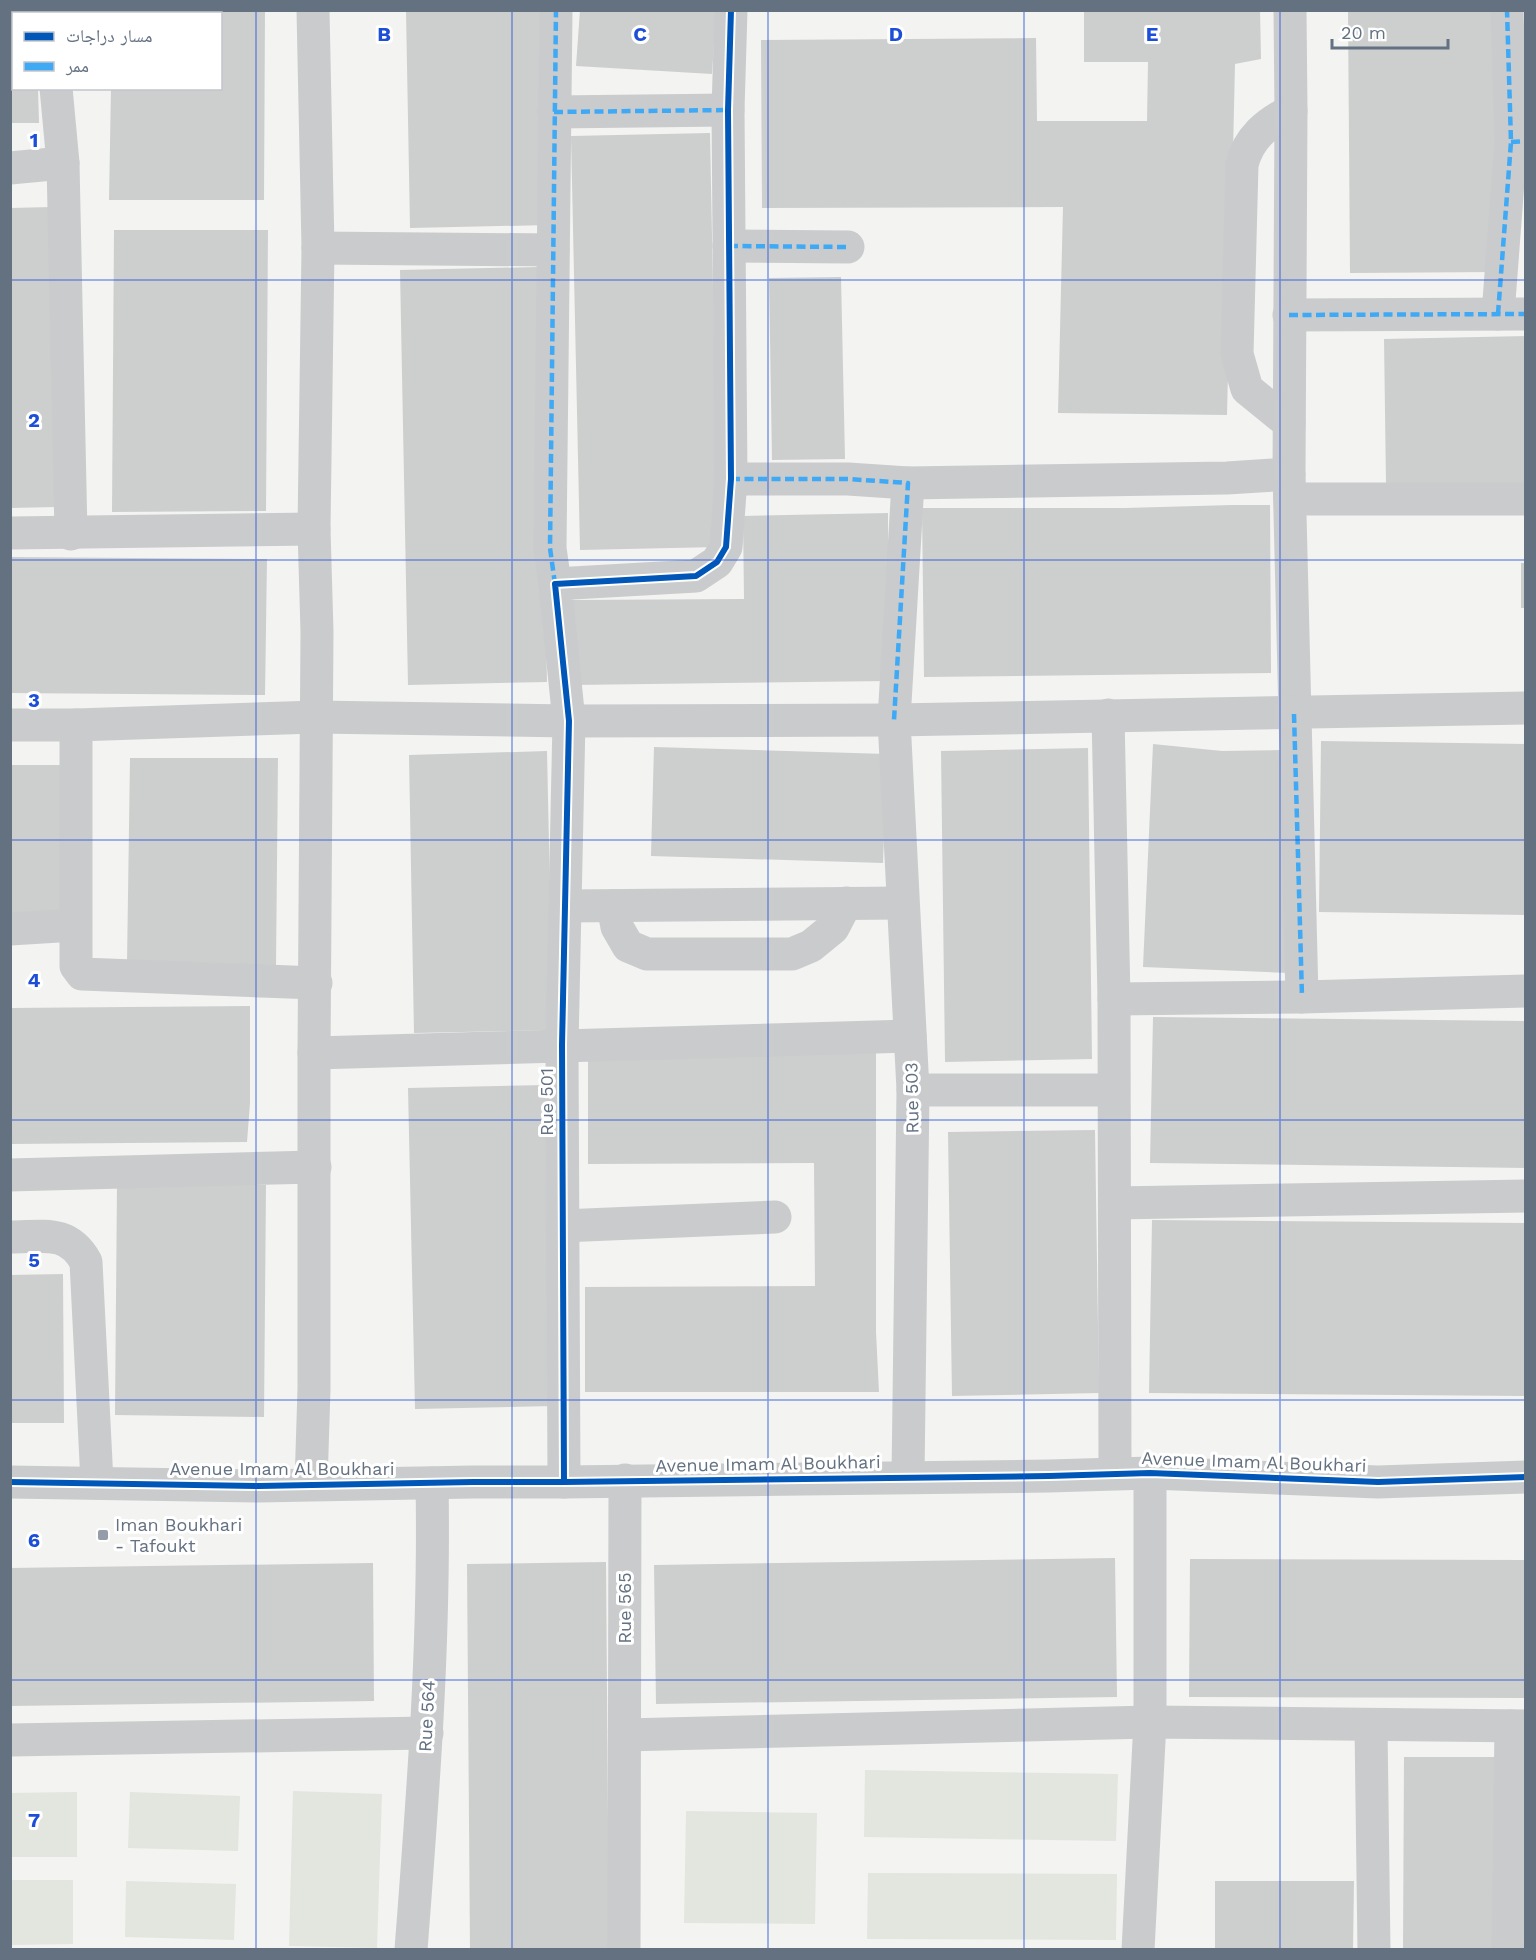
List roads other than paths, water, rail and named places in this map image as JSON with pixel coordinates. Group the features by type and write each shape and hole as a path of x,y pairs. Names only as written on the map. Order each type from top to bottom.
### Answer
{"street":[{"path":"312,1484 317,632 314,529 318,248 313,10"},
{"name":"Rue 501","path":"556,10 550,548 569,721 562,1045 564,1482"},
{"path":"555,584 696,576 717,562 726,547 731,479 728,110 731,10"},
{"path":"1290,10 1292,111 1289,486 1302,998"},
{"path":"1289,315 1512,314 1518,142 1507,10"},
{"path":"56,90 63,163 71,534"},
{"path":"554,112 728,110"},
{"path":"1289,423 1247,389 1237,354 1242,165 1245,153 1252,141 1271,121 1292,111"},
{"path":"10,168 63,163"},
{"path":"729,246 848,248"},
{"path":"318,248 553,250"},
{"path":"731,479 848,479 908,483 1227,478 1289,486 1526,499"},
{"name":"Rue 503","path":"908,483 894,720 913,1090 908,1477"},
{"path":"10,533 71,534 314,529"},
{"path":"10,725 316,717 569,721 894,720 1526,708"},
{"path":"1108,715 1114,999 1114,1473"},
{"path":"76,725 75,925 76,966 82,974 316,984"},
{"path":"613,906 616,927 628,946 647,954 792,954 811,946 833,928 846,903"},
{"path":"566,906 902,903"},
{"path":"10,929 75,925"},
{"path":"1114,999 1302,998 1526,991"},
{"path":"314,1053 910,1036"},
{"path":"913,1090 1113,1090"},
{"path":"10,1175 315,1167"},
{"path":"1115,1203 1526,1196"},
{"path":"562,1226 776,1216"},
{"path":"10,1237 60,1237 72,1243 86,1262 97,1482"},
{"name":"Avenue Imam Al Boukhari","path":"10,1482 259,1486 1049,1476 1114,1473 1378,1482 1526,1477"},
{"path":"1138,1950 1150,1722 1150,1473"},
{"name":"Rue 565","path":"624,1950 625,1480"},
{"name":"Rue 564","path":"411,1950 427,1733 433,1539 432,1483"},
{"path":"625,1735 1150,1722 1518,1726 1508,1950"},
{"path":"1371,1726 1374,1950"},
{"path":"10,1740 427,1733"}],"place":[{"name":"Iman Boukhari - Tafoukt","path":"103,1535"}]}
